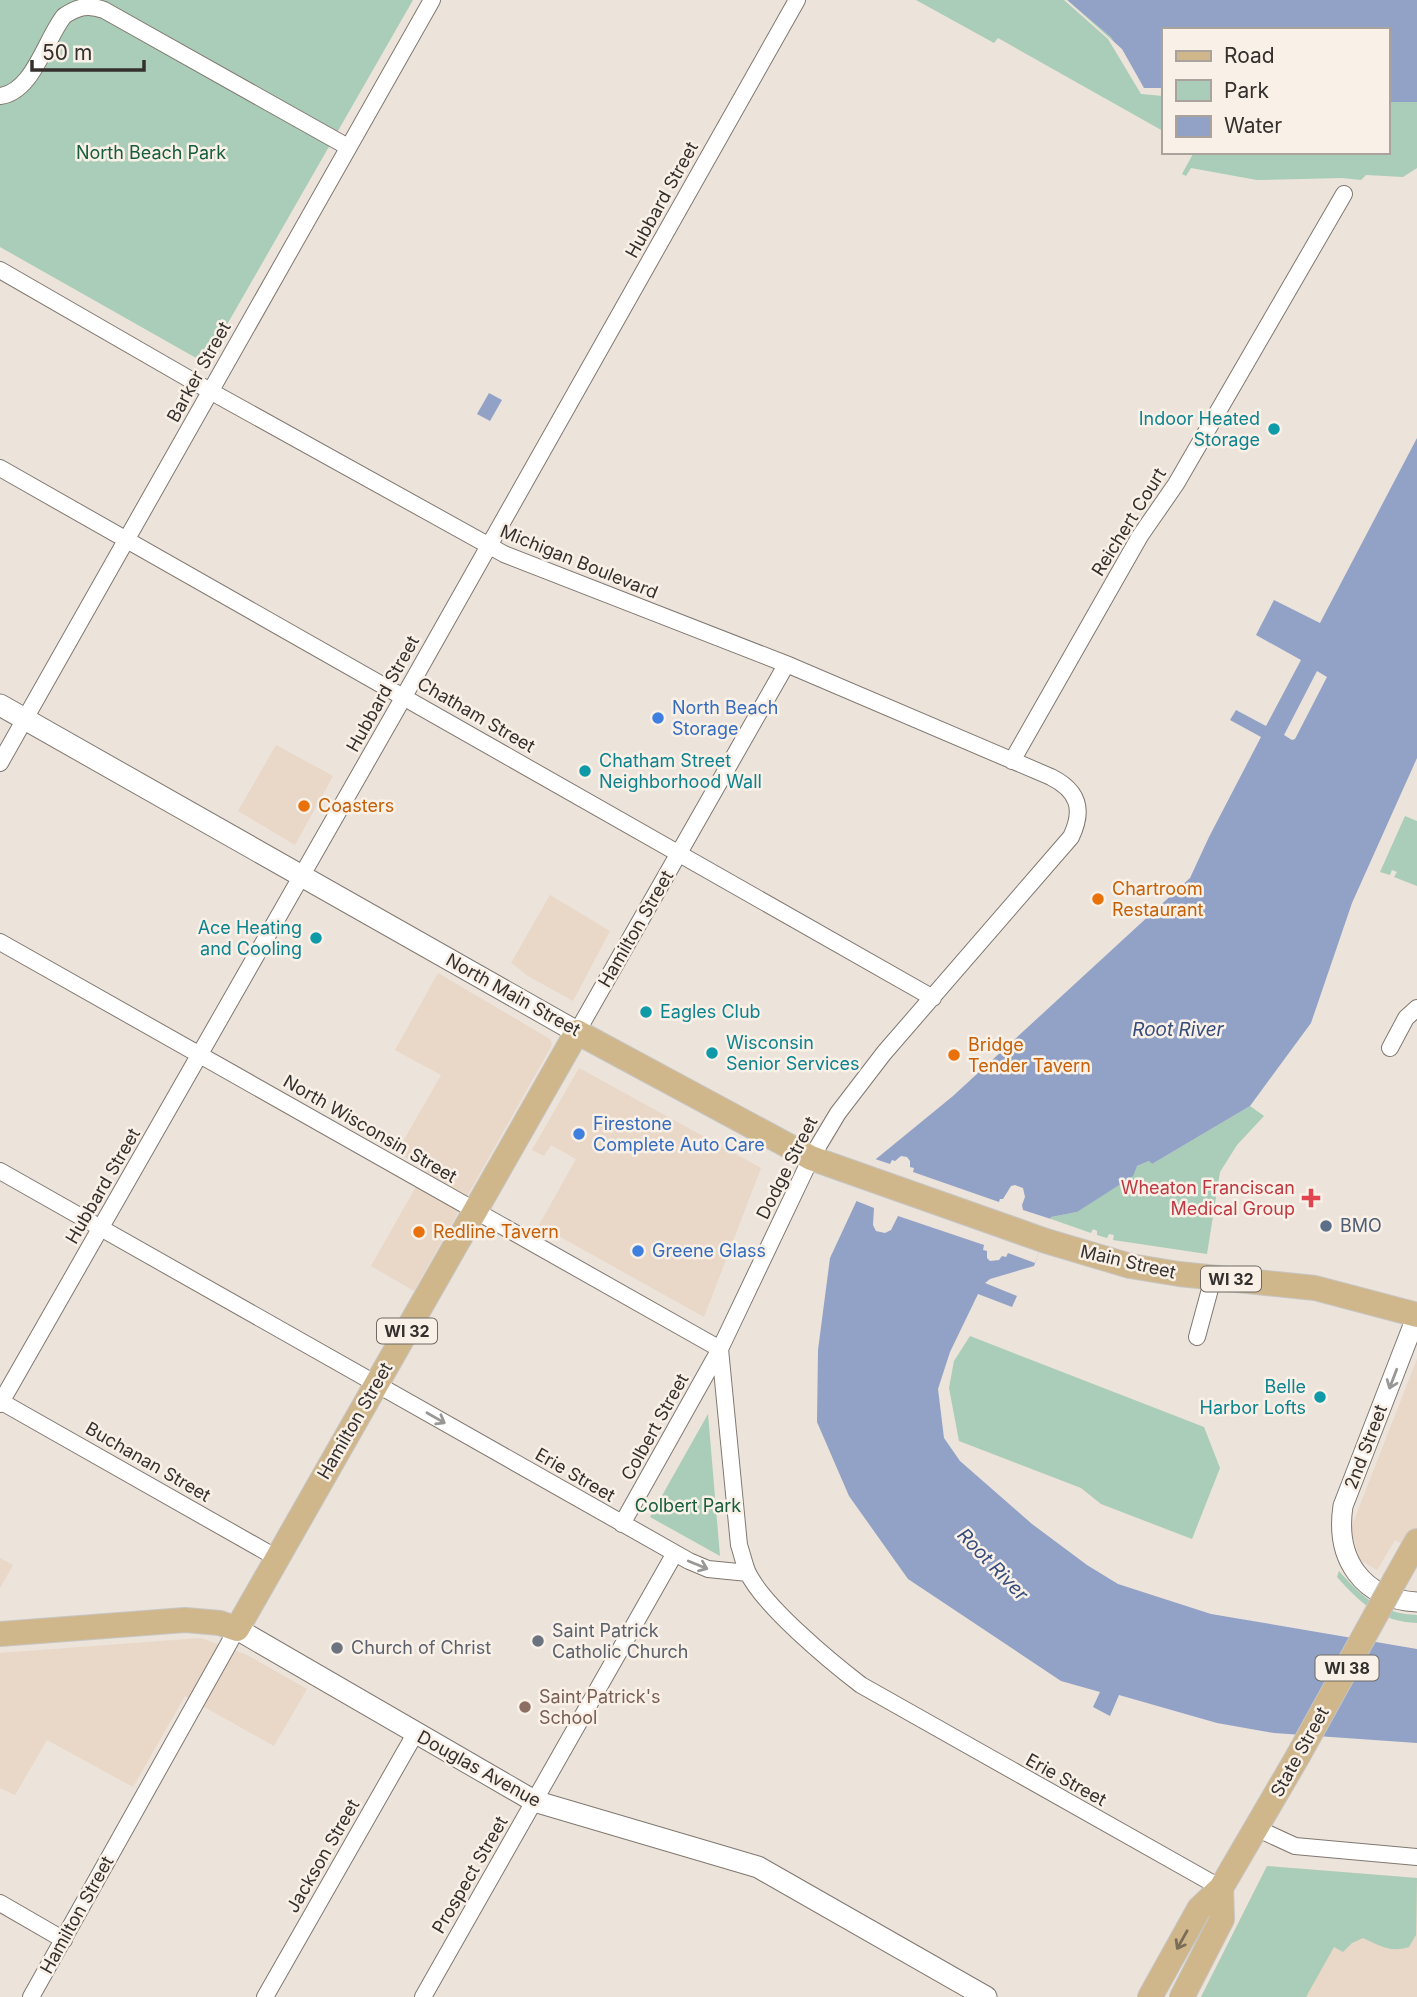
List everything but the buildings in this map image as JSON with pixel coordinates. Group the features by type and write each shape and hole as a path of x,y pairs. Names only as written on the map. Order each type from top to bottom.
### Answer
{"main road":[{"name":"North Main Street","path":"0,705 577,1032 811,1158 1046,1241"},
{"name":"Hamilton Street","path":"237,1629 577,1032"},
{"name":"Main Street","path":"1046,1241 1130,1266 1213,1278 1315,1288 1417,1315"},
{"name":"State Street","path":"1150,1997 1199,1909 1221,1888 1258,1829 1409,1562"},
{"name":"Douglas Avenue","path":"0,1634 185,1620 219,1622 237,1629 534,1801 758,1867 986,1997"},
{"path":"1182,1997 1222,1919 1221,1888"}],"street":[{"name":"Barker Street","path":"0,763 432,0"},
{"name":"Hubbard Street","path":"0,1402 98,1231 102,1229 797,0"},
{"path":"0,96 23,86 64,16 88,6 104,10 348,148"},
{"name":"Reichert Court","path":"1012,761 1140,536 1175,484 1344,194"},
{"name":"Michigan Boulevard","path":"0,270 488,546 786,665 1062,783 1076,800 1078,813"},
{"name":"Chatham Street","path":"0,468 933,998"},
{"name":"Hamilton Street","path":"577,1032 786,665"},
{"name":"Dodge Street","path":"720,1349 811,1158 860,1081 1065,844 1077,824 1078,813"},
{"name":"North Wisconsin Street","path":"0,942 720,1349"},
{"path":"1390,1048 1406,1018 1417,1008"},
{"name":"Erie Street","path":"0,1171 675,1553 708,1569 748,1573 781,1614 861,1685 1221,1888"},
{"path":"1197,1338 1213,1278"},
{"name":"2nd Street","path":"1417,1315 1343,1506 1340,1532 1346,1556 1361,1578 1388,1597 1417,1602"},
{"path":"720,1349 739,1545 748,1573"},
{"name":"Colbert Street","path":"622,1524 720,1349"},
{"name":"Buchanan Street","path":"0,1402 277,1558"},
{"name":"Prospect Street","path":"424,1997 675,1553"},
{"name":"Hamilton Street","path":"31,1997 237,1629"},
{"name":"Jackson Street","path":"265,1997 415,1734"},
{"path":"1258,1829 1295,1846 1417,1857"},
{"path":"0,1903 64,1940"}],"shaded area":[{"path":"276,745 333,776 295,845 238,811"},
{"path":"550,895 610,931 573,1001 528,976 511,963"},
{"path":"438,973 550,1039 552,1045 414,1291 371,1266 426,1169 397,1152 441,1075 395,1050"},
{"path":"579,1068 761,1168 704,1317 539,1225 576,1159 551,1145 544,1156 532,1150"},
{"path":"1417,1359 1417,1552 1395,1540 1377,1570 1360,1560 1351,1528"},
{"path":"0,1558 13,1565 0,1588"},
{"path":"201,1638 247,1655 307,1689 274,1746 185,1696 133,1787 47,1740 15,1795 0,1788 0,1653"},
{"path":"1267,1866 1417,1878 1417,1997 1201,1997"}],"green space":[{"name":"North Beach Park","path":"0,0 413,0 205,363 0,247"},
{"path":"916,0 1067,0 1111,36 1162,91 1162,130 998,38 994,43"},
{"path":"1389,102 1417,102 1417,168 1403,177 1366,175 1361,180 1257,180 1191,168 1186,176 1182,174 1193,154 1389,154"},
{"path":"1405,816 1417,821 1417,886 1394,877 1397,872 1392,870 1390,875 1380,872"},
{"path":"1250,1106 1264,1116 1237,1145 1220,1172 1207,1254 1113,1240 1114,1235 1109,1234 1107,1238 1097,1235 1097,1231 1093,1229 1091,1233 1051,1219 1077,1212 1133,1172 1137,1166 1149,1161 1152,1164"},
{"path":"970,1336 1204,1427 1220,1468 1192,1539 1101,1504 1081,1488 959,1441 949,1388 954,1361"},
{"name":"Colbert Park","path":"708,1414 720,1556 650,1517"},
{"path":"1339,1571 1373,1602 1392,1611 1417,1615 1417,1623 1382,1615 1363,1603 1337,1577"},
{"path":"1267,1866 1417,1878 1416,1935 1409,1947 1402,1949 1386,1948 1363,1938 1352,1943 1343,1952 1334,1947 1306,1997 1201,1997"}],"water":[{"path":"1067,0 1417,0 1417,102 1389,102 1389,28 1162,28 1162,92 1143,91 1111,37"},
{"path":"489,393 502,400 490,421 477,414"},
{"name":"Root River","path":"1417,438 1417,758 1352,903 1311,1023 1250,1106 1152,1164 1149,1161 1137,1166 1133,1176 1077,1212 1051,1217 1034,1266 990,1279 985,1283 1017,1296 1012,1307 978,1294 950,1352 938,1389 944,1438 960,1461 1032,1524 1087,1565 1118,1584 1211,1614 1417,1649 1417,1743 1274,1733 1217,1723 1119,1695 1110,1716 1093,1707 1100,1692 1061,1681 908,1579 849,1496 817,1422 818,1350 830,1258 876,1159 953,1096 1190,878 1261,737 1230,720 1236,710 1266,726 1301,660 1256,635 1274,600 1320,623"}],"pier":[{"path":"1064,0 1122,49 1144,88 1162,88 1162,96 1141,94 1108,39"},
{"path":"1317,671 1327,677 1295,739 1292,740 1284,735"},
{"path":"901,1156 910,1161 913,1172 999,1202 1011,1186 1023,1188 1023,1210 1051,1219 1035,1263 1008,1253 1006,1257 990,1261 987,1251 983,1250 984,1245 898,1216 891,1230 885,1233 876,1231 873,1225 874,1208 854,1200 872,1158 890,1164"}],"place":[{"name":"Indoor Heated Storage","path":"1274,429"},
{"name":"North Beach Storage","path":"658,718"},
{"name":"Chatham Street Neighborhood Wall","path":"585,771"},
{"name":"Coasters","path":"304,806"},
{"name":"Chartroom Restaurant","path":"1098,899"},
{"name":"Ace Heating and Cooling","path":"316,938"},
{"name":"Eagles Club","path":"646,1012"},
{"name":"Wisconsin Senior Services","path":"712,1053"},
{"name":"Bridge Tender Tavern","path":"954,1055"},
{"name":"Firestone Complete Auto Care","path":"579,1134"},
{"name":"Wheaton Franciscan Medical Group","path":"1311,1198"},
{"name":"BMO","path":"1326,1226"},
{"name":"Redline Tavern","path":"419,1232"},
{"name":"Greene Glass","path":"638,1251"},
{"name":"Belle Harbor Lofts","path":"1320,1397"},
{"name":"Saint Patrick Catholic Church","path":"538,1641"},
{"name":"Church of Christ","path":"337,1648"},
{"name":"Saint Patrick's School","path":"525,1707"}]}
